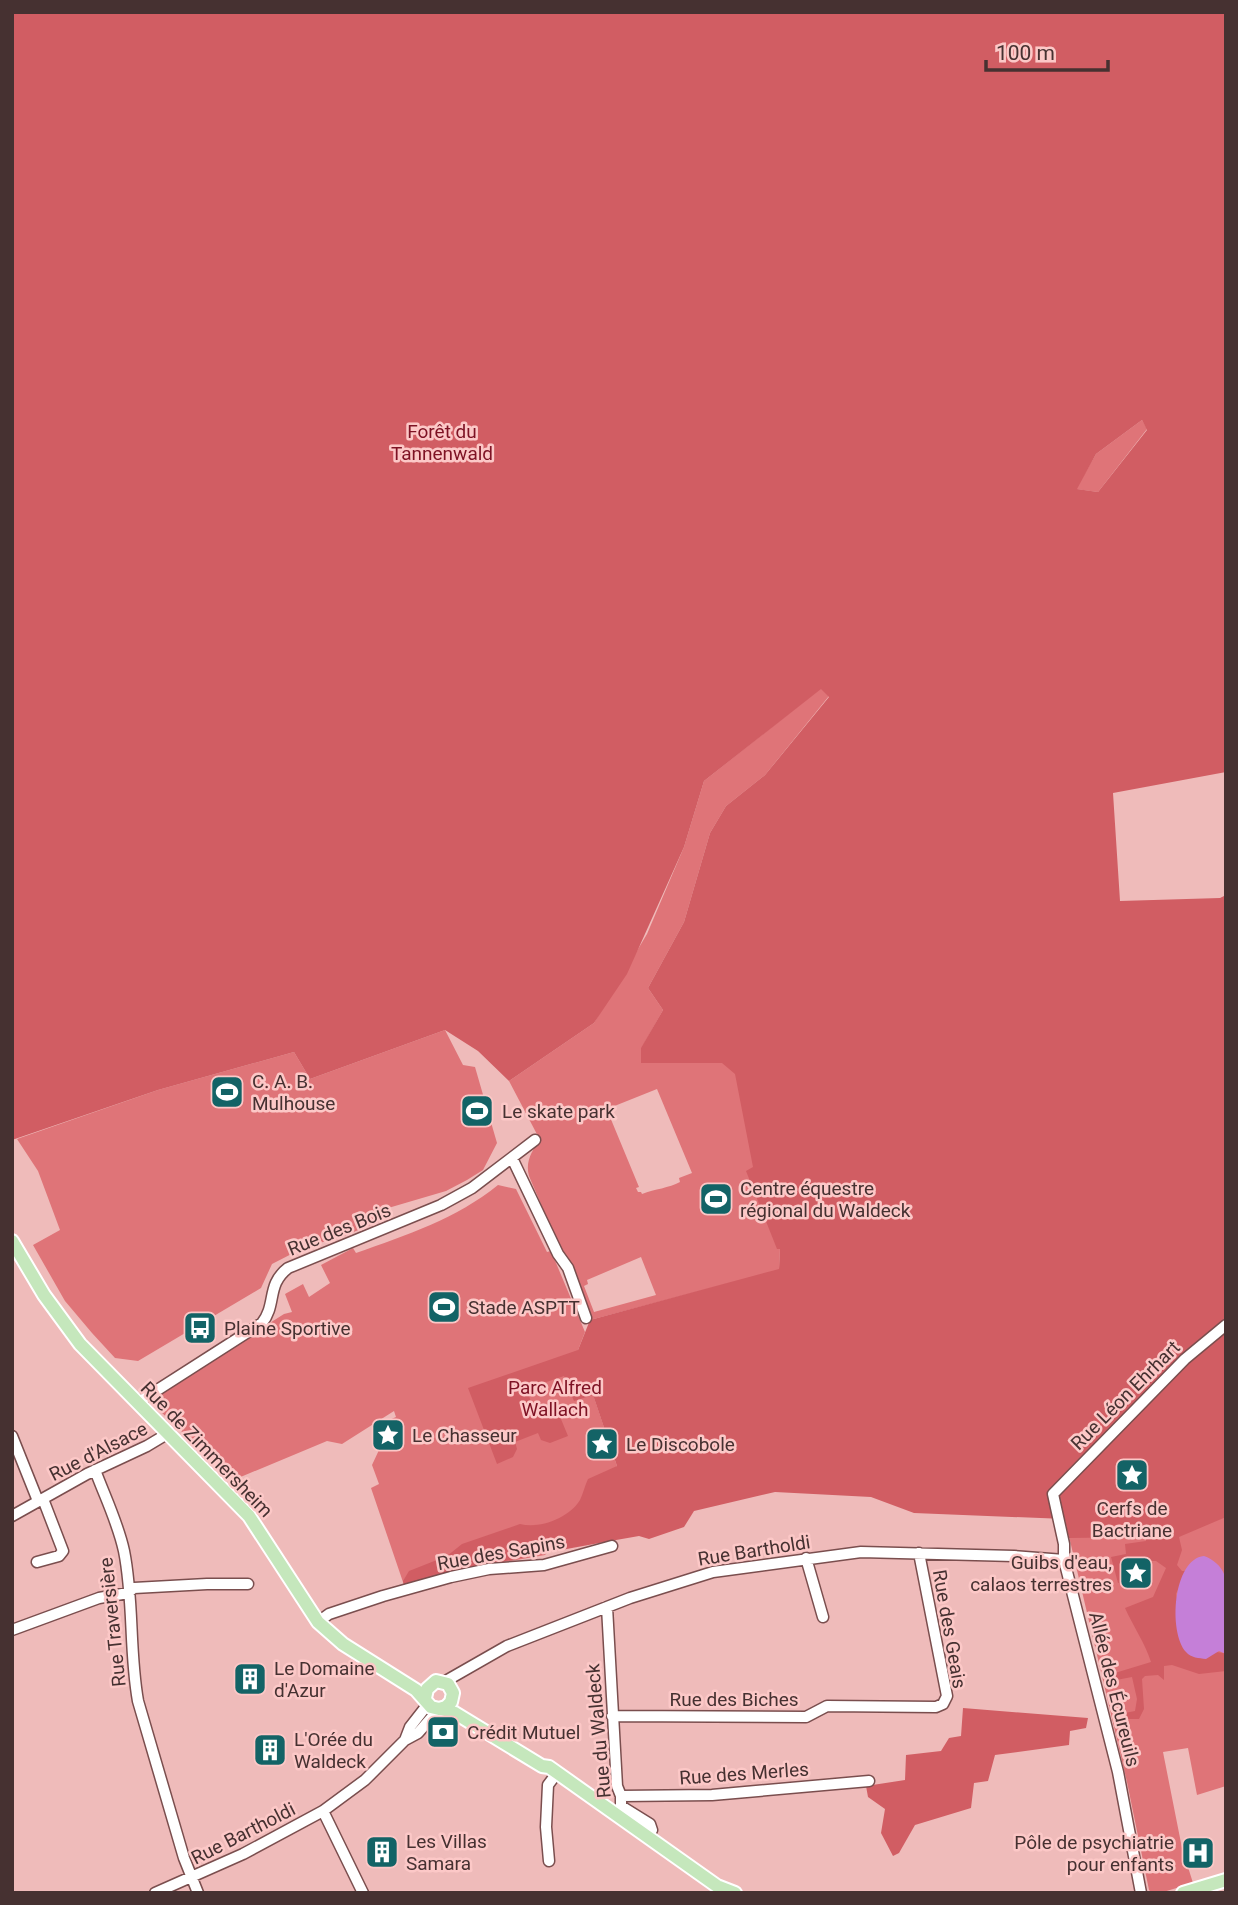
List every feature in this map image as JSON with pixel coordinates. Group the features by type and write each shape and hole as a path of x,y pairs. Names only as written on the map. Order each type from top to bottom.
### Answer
{"main road":[{"name":"Rue de Zimmersheim","path":"12,1241 64,1324 89,1354 249,1516 318,1622 343,1644 433,1701 553,1770 717,1886 732,1891"},
{"path":"436,1681 450,1692 449,1705 433,1701 436,1681"},
{"name":"Rue de Zimmersheim","path":"450,1692 465,1711 545,1760 553,1770"},
{"path":"1183,1893 1226,1880"}],"street":[{"name":"Rue des Bois","path":"137,1403 261,1323 270,1307 273,1284 288,1268 441,1205 472,1188 535,1140"},
{"path":"512,1158 558,1254 568,1268 586,1318"},
{"name":"Rue Léon Ehrhart","path":"1053,1494 1185,1359 1226,1325"},
{"name":"Rue d'Alsace","path":"12,1516 167,1434"},
{"path":"12,1436 41,1500"},
{"name":"Rue Traversière","path":"95,1470 116,1521 124,1553 133,1675 138,1701 191,1878 198,1893"},
{"name":"Allée des Écureuils","path":"1053,1494 1064,1544 1064,1560 1118,1772 1141,1893"},
{"name":"Rue d'Alsace","path":"37,1562 59,1556 63,1551 41,1500"},
{"name":"Rue des Sapins","path":"318,1622 329,1614 383,1595 451,1577 489,1569 544,1565 612,1546"},
{"name":"Rue Bartholdi","path":"450,1692 467,1669 507,1646 681,1580 713,1572 861,1552 1064,1560"},
{"name":"Rue des Geais","path":"852,1706 936,1707 943,1704 947,1696 919,1553"},
{"path":"806,1558 823,1618"},
{"path":"12,1630 99,1598 128,1593 134,1588 248,1584"},
{"name":"Rue du Waldeck","path":"607,1607 617,1786 621,1806 650,1825 652,1830 649,1836"},
{"name":"Rue Bartholdi","path":"155,1893 287,1832 323,1811 365,1780 405,1740 410,1727 433,1701"},
{"name":"Rue des Biches","path":"612,1716 806,1717 827,1706 852,1706"},
{"path":"549,1861 546,1827 548,1786 553,1770"},
{"name":"Rue des Merles","path":"621,1796 712,1796 869,1780"},
{"path":"323,1811 363,1893"}],"green space":[{"name":"Forêt du Tannenwald","path":"12,12 1226,12 1226,772 1113,793 1120,901 1220,898 1226,895 1226,1517 1179,1537 1182,1550 1177,1565 1182,1571 1186,1571 1176,1594 1185,1651 1226,1654 1226,1671 1199,1674 1172,1665 1164,1666 1164,1680 1158,1675 1145,1676 1142,1679 1144,1709 1139,1719 1114,1719 1114,1715 1135,1711 1137,1699 1132,1677 1106,1682 1105,1676 1151,1662 1125,1608 1153,1597 1166,1568 1156,1561 1150,1561 1132,1580 1118,1583 1111,1557 1126,1554 1125,1544 1146,1541 1146,1537 1069,1538 1065,1519 914,1513 871,1497 775,1492 694,1511 684,1527 649,1539 639,1536 550,1552 404,1585 403,1581 409,1571 447,1556 462,1544 520,1524 536,1525 561,1517 580,1500 588,1479 617,1466 593,1395 574,1401 571,1394 576,1392 572,1379 566,1381 564,1376 532,1387 534,1393 529,1396 533,1408 539,1407 541,1413 556,1407 568,1436 550,1443 541,1440 538,1433 515,1442 517,1449 513,1457 497,1464 468,1388 578,1350 590,1320 779,1269 780,1249 777,1249 746,1171 753,1167 735,1074 722,1063 641,1063 641,1048 663,1010 648,988 684,922 710,833 726,806 765,775 829,697 821,689 704,781 684,847 627,974 594,1023 509,1081 478,1051 445,1030 310,1079 294,1052 158,1090 12,1140","holes":["1142,420 1147,430 1098,492 1077,489 1096,454"]},
{"path":"1142,420 1147,429 1098,492 1076,489 1096,454"},
{"path":"821,688 829,696 765,775 726,806 710,833 684,922 648,988 663,1010 641,1049 723,1062 736,1073 780,1248 779,1270 590,1320 529,1176 530,1156 540,1140 509,1081 594,1023 647,934 684,847 704,781","holes":["657,1089 692,1173 679,1178 680,1182 676,1184 642,1194 636,1188 639,1187 610,1117 607,1118 605,1113 607,1109","641,1257 656,1295 594,1312 584,1286 588,1284 587,1280"]},
{"path":"445,1030 463,1065 475,1067 497,1143 483,1170 446,1191 378,1211 382,1220 337,1239 309,1245 272,1264 261,1288 138,1361 115,1358 65,1301 33,1245 60,1230 38,1171 17,1139 158,1090 294,1052 310,1079"},
{"name":"Parc Alfred Wallach","path":"498,1185 516,1189 547,1252 551,1251 585,1332 578,1350 617,1466 545,1555 453,1571 404,1585 371,1488 379,1484 372,1465 379,1450 384,1447 378,1425 396,1417 394,1411 342,1444 327,1441 231,1481 160,1411 162,1391 284,1314 292,1312 285,1294 303,1284 309,1297 330,1283 321,1265 353,1248 356,1253 448,1217"},
{"path":"1226,1332 1226,1786 1197,1795 1188,1748 1163,1752 1182,1848 1193,1883 1152,1893 1149,1890 1127,1782 1063,1511"},
{"path":"963,1708 1088,1718 1086,1728 1070,1731 1069,1745 995,1755 988,1781 974,1783 971,1808 915,1825 899,1853 893,1856 881,1833 885,1809 868,1797 866,1786 905,1780 906,1755 941,1751 949,1738 961,1736"}],"shaded area":[{"path":"1204,1556 1223,1571 1227,1601 1226,1654 1219,1651 1206,1659 1193,1657 1186,1652 1180,1642 1176,1614 1180,1582 1186,1569 1194,1560"}],"place":[{"name":"C. A. B. Mulhouse","path":"227,1092"},
{"name":"Le skate park","path":"477,1111"},
{"name":"Centre équestre régional du Waldeck","path":"716,1199"},
{"name":"Stade ASPTT","path":"444,1307"},
{"name":"Plaine Sportive","path":"200,1328"},
{"name":"Le Chasseur","path":"388,1435"},
{"name":"Le Discobole","path":"602,1444"},
{"name":"Cerfs de Bactriane","path":"1132,1475"},
{"name":"Guibs d'eau, calaos terrestres","path":"1136,1573"},
{"name":"Le Domaine d'Azur","path":"250,1679"},
{"name":"Crédit Mutuel","path":"443,1732"},
{"name":"L'Orée du Waldeck","path":"270,1750"},
{"name":"Les Villas Samara","path":"382,1852"},
{"name":"Pôle de psychiatrie pour enfants","path":"1198,1853"}]}
